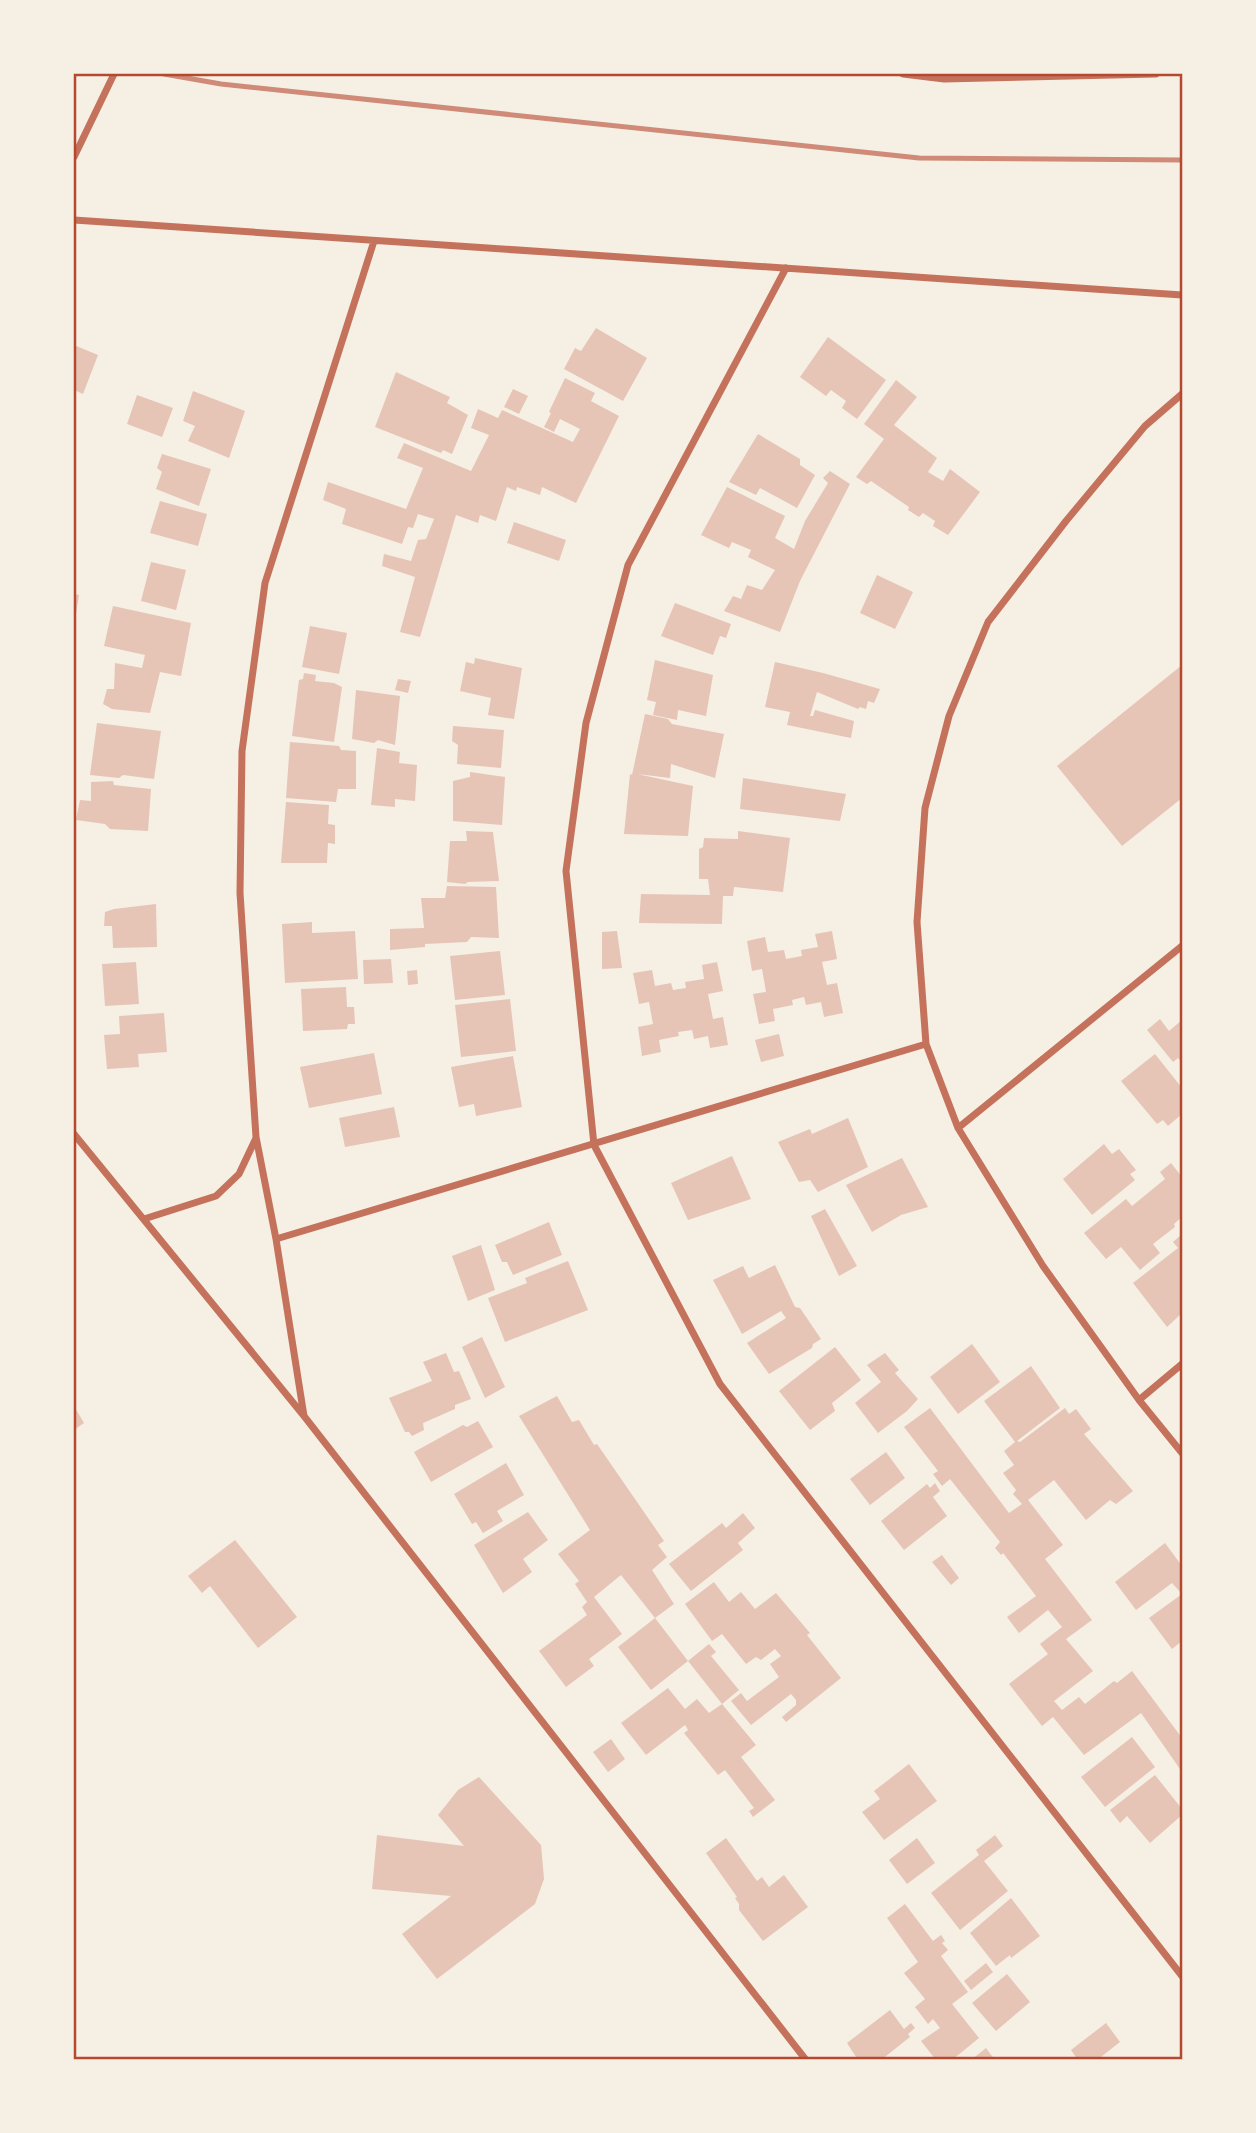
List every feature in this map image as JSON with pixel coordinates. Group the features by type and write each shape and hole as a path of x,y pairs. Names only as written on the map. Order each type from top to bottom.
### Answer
{"street":[{"path":"74,157 114,74"},
{"path":"903,74 944,79 1156,74"},
{"path":"74,220 1182,295"},
{"path":"304,1416 276,1239 256,1137 240,893 242,751 265,583 374,241"},
{"path":"786,268 628,565 586,723 566,871 594,1145 720,1384 1182,1976"},
{"path":"1182,394 1145,426 1066,521 988,622 949,716 925,808 917,922 926,1044 958,1128 1042,1266 1139,1400 1182,1453"},
{"path":"958,1128 1182,946"},
{"path":"276,1239 926,1044"},
{"path":"74,1134 304,1416 806,2060"},
{"path":"144,1219 216,1196 239,1174 256,1137"},
{"path":"1139,1400 1182,1364"}],"building":[{"path":"596,328 647,358 623,401 564,369 575,348 581,351"},
{"path":"828,337 886,380 857,419 842,408 846,401 831,390 826,396 800,377"},
{"path":"74,345 98,355 83,394 74,390"},
{"path":"396,372 450,397 447,403 468,415 452,454 443,450 441,453 375,427"},
{"path":"565,378 595,393 591,401 619,416 576,503 542,487 540,495 517,487 516,491 507,487 496,521 480,515 478,523 456,515 420,637 400,632 415,577 382,566 384,554 411,561 418,540 426,539 434,519 418,514 413,528 408,527 402,544 342,524 346,509 323,500 328,482 406,509 423,468 397,458 404,443 471,471 489,435 471,428 478,409 498,418 502,410 573,442 580,429 560,419 554,432 544,427"},
{"path":"896,380 917,397 894,425 937,458 928,472 943,481 950,469 980,492 948,535 933,526 935,521 923,513 919,517 871,481 867,484 856,477 884,439 864,424"},
{"path":"513,389 528,396 519,414 504,407"},
{"path":"193,391 245,411 229,458 188,441 195,426 183,421"},
{"path":"137,395 173,408 162,437 127,424"},
{"path":"758,434 800,459 800,465 815,475 797,508 760,488 756,495 729,482"},
{"path":"162,454 211,469 199,506 156,489 162,472 157,468"},
{"path":"830,471 850,484 800,581 780,632 724,611 733,596 741,599 747,585 762,590 775,570 748,557 751,550 732,542 729,548 701,535 727,487 785,516 775,538 794,549 805,521 828,483 823,478"},
{"path":"160,501 207,514 198,546 150,533"},
{"path":"514,522 566,540 559,561 507,543"},
{"path":"151,562 186,570 176,610 141,601"},
{"path":"877,575 913,592 895,629 860,613"},
{"path":"74,594 79,595 75,620 74,620"},
{"path":"675,603 731,624 726,638 720,636 713,655 661,636"},
{"path":"113,606 191,623 181,676 160,672 150,713 112,709 103,704 107,689 114,689 115,663 142,668 145,655 104,646"},
{"path":"310,626 347,633 339,674 302,667"},
{"path":"475,658 522,668 514,719 488,715 491,698 460,691 466,662 474,664"},
{"path":"655,660 713,675 706,716 678,710 677,720 653,715 656,702 647,700"},
{"path":"775,662 880,689 874,703 868,701 866,709 858,709 817,692 810,716 813,716 815,710 854,721 851,738 787,725 790,712 765,707"},
{"path":"1182,665 1182,798 1122,846 1057,766"},
{"path":"304,673 316,675 315,681 334,683 342,687 334,742 292,736 299,680 303,679"},
{"path":"398,679 411,681 408,693 395,690"},
{"path":"356,690 400,696 395,745 378,740 374,743 352,739"},
{"path":"645,714 668,719 672,724 724,734 715,778 671,764 670,778 637,774 693,786 688,836 624,834 630,774 632,775"},
{"path":"97,723 161,731 154,779 90,775"},
{"path":"453,726 504,730 501,768 457,764 458,745 452,741"},
{"path":"290,742 339,746 341,750 356,751 356,789 338,789 336,802 286,798"},
{"path":"377,748 400,752 399,763 417,765 415,801 395,799 395,807 371,805"},
{"path":"470,772 505,777 502,825 453,821 453,781 470,777"},
{"path":"743,778 846,794 840,821 740,809"},
{"path":"113,781 114,785 151,789 148,831 110,829 105,824 76,820 80,800 91,801 91,782"},
{"path":"286,802 329,805 328,824 335,825 335,844 328,843 327,863 281,863"},
{"path":"466,831 493,832 499,881 465,884 447,882 450,841 467,841"},
{"path":"738,831 790,838 783,892 734,887 733,896 723,896 722,924 639,923 641,894 710,895 708,879 699,879 699,849 703,847 704,838 738,839"},
{"path":"447,886 496,887 499,938 471,937 467,942 425,944 425,947 390,950 390,929 424,928 421,898 445,898"},
{"path":"156,904 157,947 113,948 112,926 104,926 105,912"},
{"path":"312,922 312,933 355,931 358,979 285,983 282,924"},
{"path":"617,931 622,968 602,969 602,932"},
{"path":"832,931 837,959 822,962 827,985 837,983 843,1013 824,1017 821,1002 806,1005 804,997 792,1000 793,1005 773,1009 775,1021 759,1024 753,994 766,992 762,969 752,971 747,941 765,937 768,952 784,950 786,959 802,956 801,950 818,947 815,934"},
{"path":"500,951 505,995 455,1000 450,956"},
{"path":"391,959 393,983 364,984 363,960"},
{"path":"136,962 139,1004 105,1006 102,964"},
{"path":"717,962 723,991 708,994 713,1019 723,1017 728,1045 710,1048 708,1036 694,1039 692,1030 678,1032 679,1036 659,1040 661,1052 642,1056 638,1027 653,1024 649,1002 639,1004 633,973 652,970 655,986 671,983 673,990 686,988 685,982 704,979 702,965"},
{"path":"417,970 418,984 408,985 407,971"},
{"path":"346,987 347,1007 354,1007 355,1024 348,1024 347,1029 303,1031 301,989"},
{"path":"510,999 516,1051 461,1057 455,1005"},
{"path":"164,1013 167,1052 138,1054 139,1067 107,1069 104,1035 120,1034 119,1016"},
{"path":"1160,1019 1169,1031 1182,1020 1182,1063 1178,1058 1173,1062 1147,1030"},
{"path":"779,1034 784,1056 761,1062 755,1040"},
{"path":"374,1053 382,1094 309,1108 300,1067"},
{"path":"1155,1054 1182,1088 1182,1114 1168,1126 1163,1120 1157,1124 1121,1081"},
{"path":"513,1056 522,1107 476,1116 474,1104 459,1107 451,1067"},
{"path":"394,1107 400,1137 345,1147 339,1118"},
{"path":"848,1118 868,1167 818,1192 810,1180 799,1182 778,1142 810,1129 812,1134"},
{"path":"1104,1144 1112,1154 1119,1149 1136,1170 1130,1174 1135,1180 1092,1215 1063,1179"},
{"path":"732,1156 751,1199 688,1220 671,1183"},
{"path":"902,1158 928,1207 901,1215 872,1232 846,1185"},
{"path":"1171,1163 1182,1177 1182,1217 1174,1224 1175,1227 1153,1244 1160,1253 1140,1270 1121,1247 1106,1259 1084,1233 1126,1199 1132,1206 1165,1179 1160,1172"},
{"path":"825,1209 857,1266 839,1276 811,1216"},
{"path":"549,1222 562,1255 513,1275 507,1262 502,1262 495,1245"},
{"path":"1182,1234 1182,1313 1167,1327 1133,1283 1178,1248 1173,1242"},
{"path":"481,1245 495,1290 468,1301 452,1256"},
{"path":"568,1261 588,1310 505,1342 488,1298 527,1283 525,1278"},
{"path":"775,1265 795,1307 800,1308 821,1339 813,1344 812,1348 769,1374 747,1343 786,1318 781,1311 742,1334 713,1280 743,1266 749,1278"},
{"path":"482,1337 505,1387 485,1398 462,1347"},
{"path":"972,1344 1000,1382 958,1414 930,1377"},
{"path":"835,1347 861,1380 832,1403 835,1411 810,1430 779,1391"},
{"path":"446,1353 454,1372 459,1371 471,1399 423,1423 424,1430 412,1436 405,1432 389,1398 432,1381 423,1362"},
{"path":"885,1353 899,1370 895,1373 918,1399 878,1433 855,1403 881,1382 867,1365"},
{"path":"1031,1366 1060,1408 1017,1441 1020,1442 1065,1408 1069,1414 1076,1409 1091,1429 1084,1434 1133,1491 1116,1504 1110,1500 1086,1520 1054,1480 1028,1500 1063,1545 1045,1559 1092,1620 1066,1639 1093,1671 1054,1701 1062,1710 1079,1697 1085,1704 1114,1681 1117,1683 1132,1671 1182,1738 1182,1772 1141,1713 1084,1755 1053,1717 1042,1726 1009,1684 1048,1654 1040,1644 1062,1627 1048,1610 1019,1633 1007,1617 1036,1596 1003,1553 1001,1555 995,1548 1000,1542 950,1479 942,1486 933,1474 938,1471 904,1427 930,1408 1009,1513 1022,1504 1013,1494 1016,1490 1003,1473 1014,1465 1004,1451 1015,1442 984,1401"},
{"path":"557,1396 572,1422 579,1420 594,1445 597,1444 664,1541 658,1545 667,1557 652,1570 674,1604 655,1618 621,1575 594,1597 622,1634 589,1659 594,1666 566,1687 539,1651 587,1615 582,1607 587,1602 575,1584 579,1581 558,1554 590,1530 519,1416"},
{"path":"74,1406 84,1423 74,1430"},
{"path":"478,1421 493,1447 431,1482 414,1452 463,1425 467,1427"},
{"path":"886,1452 905,1478 870,1505 850,1479"},
{"path":"506,1463 524,1495 497,1511 503,1521 483,1533 476,1522 472,1524 454,1494"},
{"path":"935,1483 940,1491 933,1497 947,1516 904,1550 881,1521 927,1484 930,1488"},
{"path":"528,1512 548,1540 523,1559 532,1572 503,1593 474,1545"},
{"path":"743,1513 755,1528 738,1543 743,1550 691,1591 669,1564 722,1523 726,1528"},
{"path":"235,1540 297,1617 258,1648 210,1586 202,1593 188,1576"},
{"path":"1165,1543 1182,1566 1182,1594 1172,1583 1136,1610 1115,1582"},
{"path":"942,1555 959,1578 951,1585 932,1562"},
{"path":"714,1582 729,1602 741,1592 755,1609 776,1593 810,1633 807,1635 841,1678 786,1722 782,1717 796,1705 791,1694 751,1725 731,1701 741,1693 747,1701 779,1677 770,1664 781,1656 775,1649 761,1660 756,1657 746,1664 722,1634 712,1641 685,1604"},
{"path":"1182,1594 1182,1641 1172,1649 1149,1618"},
{"path":"655,1618 688,1661 651,1690 618,1647"},
{"path":"709,1644 716,1652 711,1656 739,1690 722,1704 688,1661"},
{"path":"668,1688 685,1709 697,1699 709,1713 722,1704 756,1745 741,1757 775,1800 753,1817 749,1811 754,1808 725,1770 718,1775 684,1733 688,1730 685,1725 646,1755 621,1723"},
{"path":"1132,1737 1155,1767 1105,1807 1081,1777"},
{"path":"611,1739 625,1759 608,1772 593,1752"},
{"path":"909,1764 937,1801 884,1840 862,1812 880,1799 874,1791"},
{"path":"1155,1775 1182,1809 1182,1815 1150,1843 1127,1816 1120,1823 1110,1810"},
{"path":"479,1777 541,1845 544,1879 535,1904 437,1979 402,1934 451,1896 372,1889 377,1835 464,1846 438,1815 458,1790"},
{"path":"995,1835 1003,1846 984,1861 1008,1891 960,1930 931,1893 979,1855 976,1850"},
{"path":"726,1838 757,1881 762,1877 769,1887 784,1875 808,1907 763,1941 739,1910 735,1898 737,1897 706,1853"},
{"path":"917,1838 935,1863 907,1884 889,1860"},
{"path":"1011,1898 1040,1936 996,1966 970,1933"},
{"path":"905,1904 933,1941 941,1935 945,1941 942,1943 948,1950 941,1956 968,1992 952,2004 979,2038 952,2060 936,2060 921,2041 940,2028 933,2019 928,2024 915,2007 925,1999 904,1973 918,1962 887,1918"},
{"path":"986,1963 993,1972 971,1990 964,1981"},
{"path":"1007,1974 1030,2002 996,2031 972,2003"},
{"path":"890,2010 904,2029 911,2023 915,2028 908,2034 910,2037 881,2060 858,2060 847,2043"},
{"path":"1106,2023 1120,2042 1097,2060 1078,2060 1071,2050"},
{"path":"986,2048 995,2060 971,2060"}],"railway":[{"path":"164,74 221,84 919,158 1182,160"}]}
